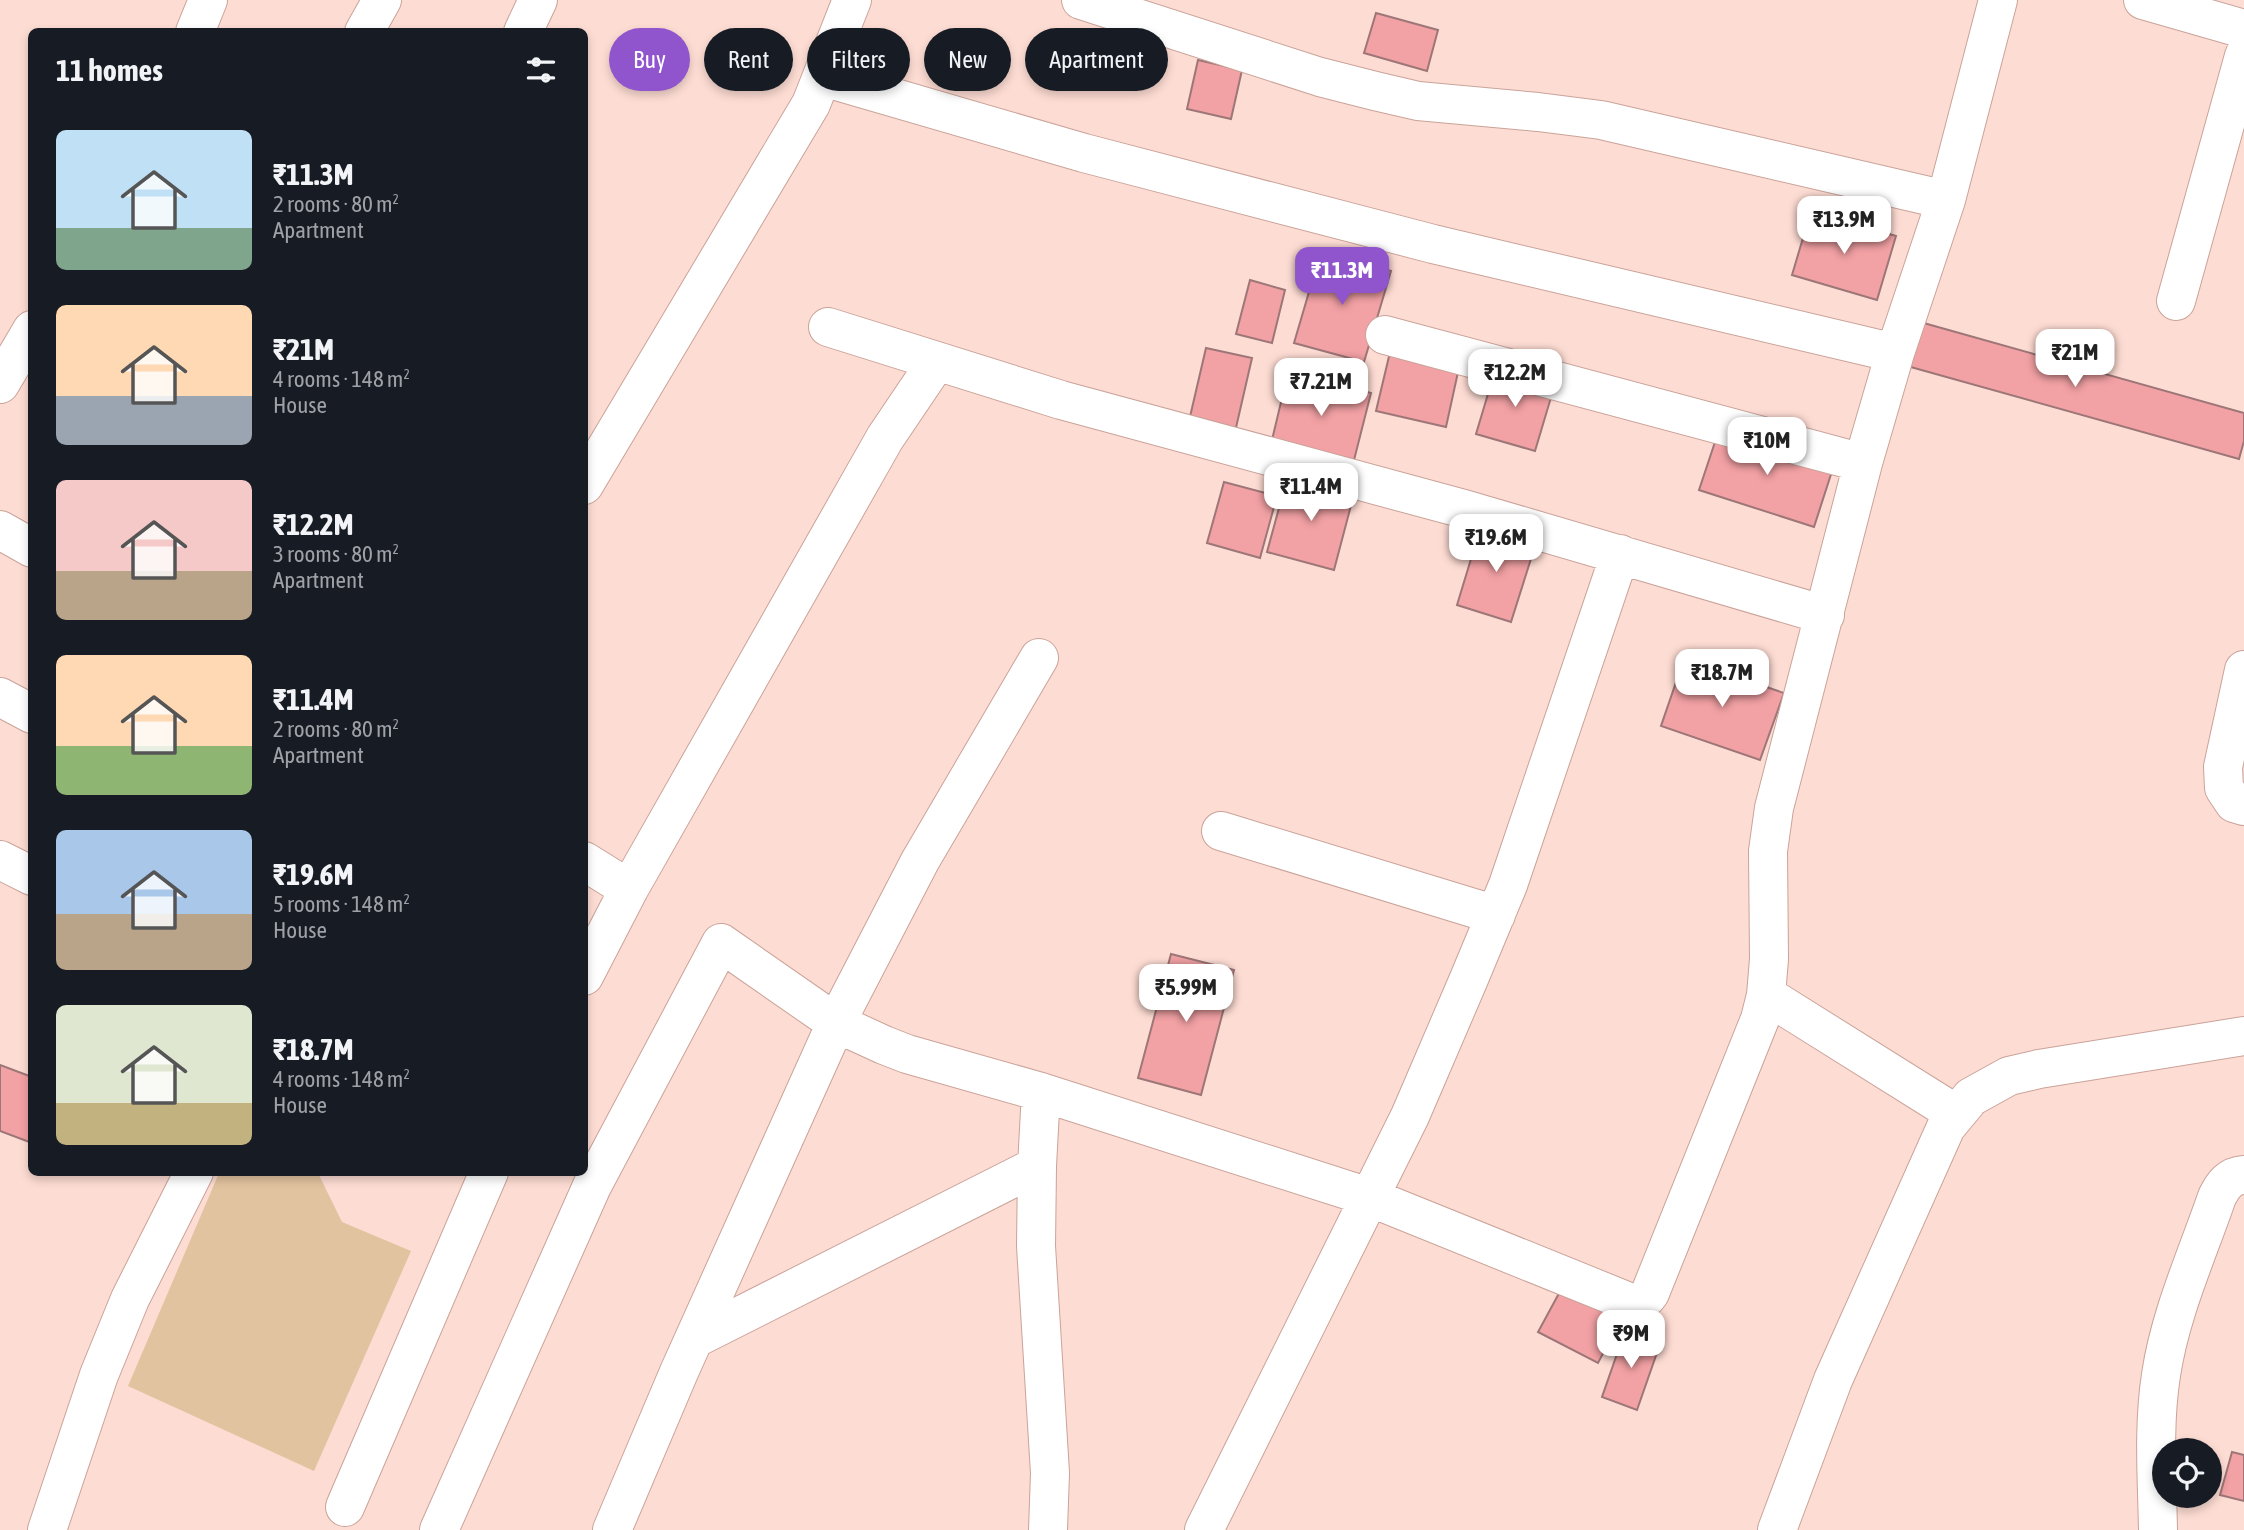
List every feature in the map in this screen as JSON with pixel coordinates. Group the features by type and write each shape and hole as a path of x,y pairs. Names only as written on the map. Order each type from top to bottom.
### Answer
{"street":[{"path":"197,28 208,0"},
{"path":"366,28 382,0"},
{"path":"525,28 538,0"},
{"path":"841,28 852,0"},
{"path":"1081,0 1320,77 1375,92 1418,101 1538,111 1601,120 1946,200"},
{"path":"439,1530 592,1186 721,943 836,1023 907,1055 1041,1092 1369,1197 1629,1302 1637,1304 1645,1300 1680,1223 1760,1019 1766,995 1769,959 1768,851 1774,808 1863,463 1895,353 1946,200 1998,0"},
{"path":"2143,0 2244,29"},
{"path":"2176,301 2244,56"},
{"path":"588,478 817,91"},
{"path":"871,91 1084,153 1419,240 1895,353"},
{"path":"828,327 1061,400 1464,509 1825,615"},
{"path":"1385,335 1863,463"},
{"path":"0,384 28,337"},
{"path":"588,968 629,888 885,438 937,360"},
{"path":"0,530 28,546"},
{"path":"1204,1530 1410,1116 1496,915 1620,554"},
{"path":"612,1530 694,1339 836,1023 920,861 1039,659"},
{"path":"2244,670 2223,767 2224,788 2234,803 2244,806"},
{"path":"0,697 28,712"},
{"path":"1221,831 1496,915"},
{"path":"0,860 28,874"},
{"path":"588,863 629,888"},
{"path":"1766,995 1956,1114"},
{"path":"1777,1530 1833,1380 1946,1127 1971,1097 2009,1076 2039,1069 2244,1036"},
{"path":"1041,1092 1036,1246 1050,1473 1048,1530"},
{"path":"694,1339 1037,1166"},
{"path":"2158,1530 2157,1430 2161,1376 2169,1336 2217,1197 2224,1184 2237,1175 2244,1175"},
{"path":"47,1530 99,1375 130,1299 192,1176"},
{"path":"345,1507 487,1176"}],"shaded area":[{"path":"218,1176 319,1176 342,1222 411,1251 314,1471 128,1386"}],"building":[{"path":"1376,13 1438,30 1427,71 1364,53"},
{"path":"1198,60 1242,70 1231,119 1187,109"},
{"path":"1811,211 1896,236 1877,300 1792,275"},
{"path":"1321,251 1391,271 1364,362 1294,343"},
{"path":"1250,280 1285,290 1272,343 1236,334"},
{"path":"1913,320 2244,413 2244,441 2239,459 1900,364"},
{"path":"1206,348 1252,358 1235,432 1189,421"},
{"path":"1391,348 1460,363 1446,427 1376,411"},
{"path":"1496,367 1555,384 1535,451 1476,434"},
{"path":"1288,373 1371,393 1353,464 1271,444"},
{"path":"1720,427 1834,465 1814,527 1699,490"},
{"path":"1288,475 1354,494 1334,570 1267,552"},
{"path":"1224,482 1277,496 1260,558 1207,543"},
{"path":"1481,526 1536,543 1511,622 1457,605"},
{"path":"1684,659 1784,693 1760,760 1661,726"},
{"path":"1171,954 1234,970 1201,1095 1138,1078"},
{"path":"0,1065 28,1076 28,1142 0,1131"},
{"path":"1564,1284 1623,1315 1598,1363 1538,1332"},
{"path":"1625,1331 1660,1344 1637,1410 1602,1397"},
{"path":"2232,1452 2244,1455 2244,1501 2222,1496"}]}
